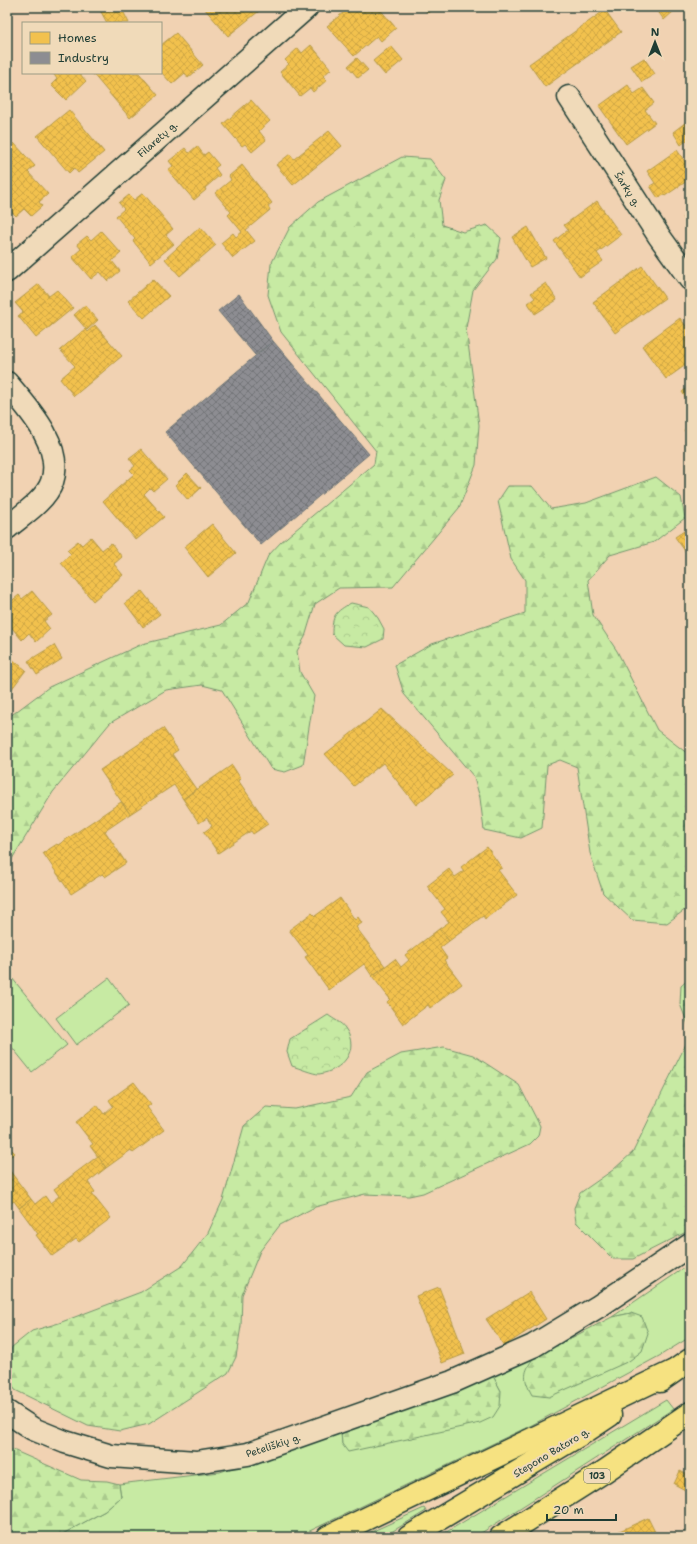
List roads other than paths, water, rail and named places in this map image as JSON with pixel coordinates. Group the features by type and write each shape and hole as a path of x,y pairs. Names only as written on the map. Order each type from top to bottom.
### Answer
{"main road":[{"name":"Stepono Batoro g.","path":"409,1537 586,1431 690,1360"},
{"path":"328,1537 672,1372"},
{"name":"103","path":"501,1537 605,1471 690,1413"}],"street":[{"name":"Filaretų g.","path":"7,271 307,7"},
{"name":"Šarkų g.","path":"569,97 659,236 690,278"},
{"path":"7,383 29,409 46,436 54,456 52,483 40,500 7,528"},
{"name":"Peteliškių g.","path":"7,1412 33,1429 65,1442 111,1456 196,1462 248,1454 452,1382 533,1346 599,1306 690,1245"}]}
